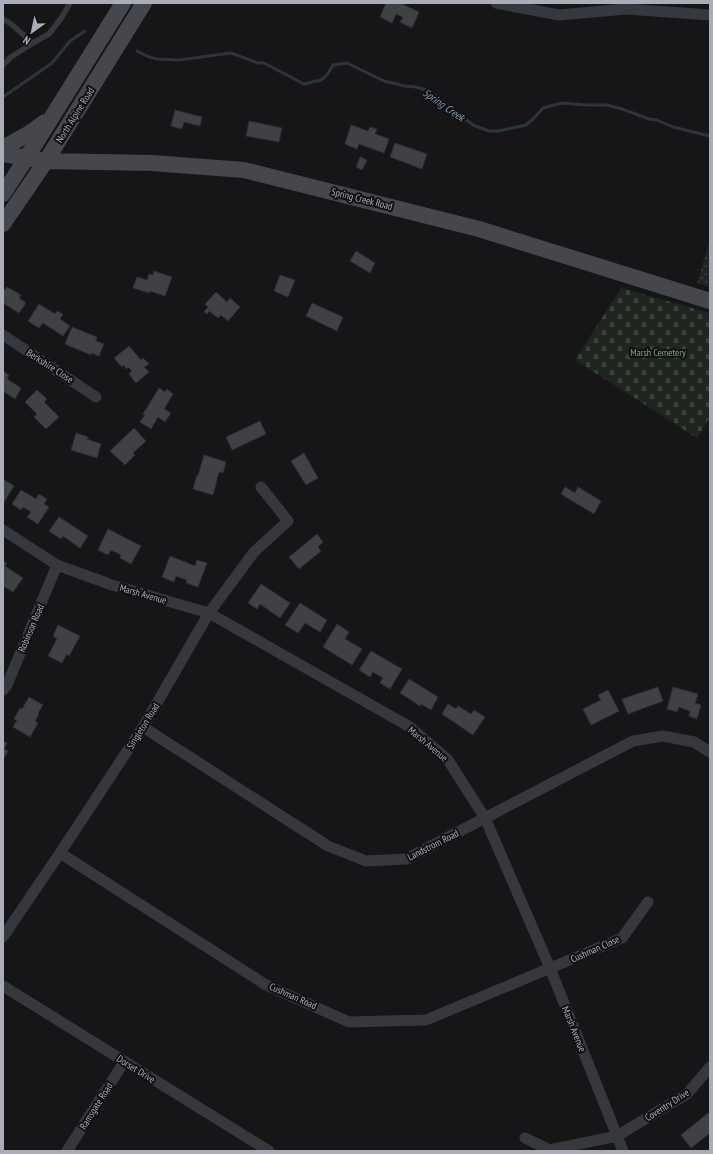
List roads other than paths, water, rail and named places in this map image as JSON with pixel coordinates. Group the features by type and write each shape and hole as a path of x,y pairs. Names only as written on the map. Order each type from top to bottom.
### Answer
{"main road":[{"name":"North Alpine Road","path":"3,194 123,3"},
{"name":"North Alpine Road","path":"3,224 46,161 144,3"},
{"path":"3,148 52,118"},
{"name":"Spring Creek Road","path":"3,154 46,161 152,163 244,170 479,229 710,301"}],"street":[{"path":"496,3 526,6 559,15 626,9 710,15"},
{"name":"Berkshire Close","path":"3,335 96,397"},
{"name":"Singleton Road","path":"3,937 143,727 209,613 254,552 288,521 261,487"},
{"name":"Marsh Avenue","path":"3,530 57,565 112,585 209,613 410,727 448,760 485,818 550,968 623,1151"},
{"name":"Robinson Road","path":"3,690 7,685 57,565"},
{"name":"Landstrom Road","path":"143,727 328,846 366,861 406,859 633,741 663,736 694,742 710,752"},
{"name":"Cushman Road","path":"60,853 266,984 349,1022 426,1020 550,968"},
{"name":"Cushman Close","path":"550,968 622,938 648,902"},
{"name":"Dorset Drive","path":"3,986 269,1151"},
{"name":"Ramsgate Road","path":"67,1151 124,1062"},
{"name":"Coventry Drive","path":"525,1138 550,1150 618,1136 687,1094 710,1067"}],"lane":[{"path":"3,65 11,57 49,34 62,17 70,3"},
{"path":"3,19 33,43"}],"waterway":[{"name":"Spring Creek","path":"3,97 52,63 70,41 85,31"},
{"name":"Spring Creek","path":"137,51 157,59 179,60 231,53 258,63 264,63 304,84 321,80 327,75 333,65 347,63 384,81 426,90 473,125 489,131 498,131 526,125 543,108 562,103 607,105 649,119 657,120 673,127 710,136"}],"park label":[{"name":"Marsh Cemetery","path":"658,352"}]}
